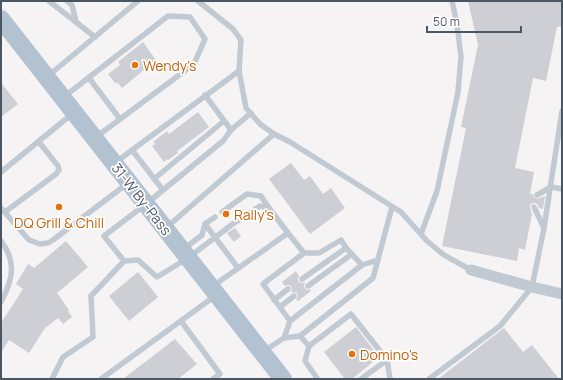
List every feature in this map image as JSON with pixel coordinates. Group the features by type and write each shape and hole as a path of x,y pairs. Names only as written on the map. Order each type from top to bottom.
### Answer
{"main road":[{"name":"31-W By-Pass","path":"1,19 283,379"}],"street":[{"path":"471,270 562,294"}],"lane":[{"path":"49,1 95,37"},
{"path":"67,1 72,5 76,22"},
{"path":"46,77 138,1"},
{"path":"198,1 233,29 240,40 239,71 246,108 260,124 401,212 427,241 444,255 471,270"},
{"path":"421,234 437,191 458,92 461,57 457,24 452,1"},
{"path":"63,98 168,16 190,17 205,39 194,64 94,139"},
{"path":"114,164 239,71"},
{"path":"88,78 120,119"},
{"path":"205,95 231,130"},
{"path":"429,379 500,326 532,287 551,187 562,111"},
{"path":"1,172 74,113"},
{"path":"124,261 104,236 223,141 231,130 251,114"},
{"path":"154,179 224,121"},
{"path":"165,229 274,134"},
{"path":"39,142 58,166 59,170 56,174 3,210 29,240 40,244 48,243 129,182"},
{"path":"132,150 163,190"},
{"path":"537,195 551,187 562,189"},
{"path":"222,212 246,194 261,196 304,252"},
{"path":"185,254 215,238 234,223 260,206 270,208"},
{"path":"262,352 284,338 300,336 374,278 392,207"},
{"path":"534,207 544,228"},
{"path":"52,379 63,356 93,337 91,296 124,261 138,260 157,277 185,254 202,235 206,224 215,217"},
{"path":"206,224 238,268"},
{"path":"101,379 181,321 238,268 288,233"},
{"path":"290,321 263,284 304,252 319,253 341,240 346,248 362,265"},
{"path":"1,241 8,250 13,271 7,291 1,302"},
{"path":"302,279 346,248"},
{"path":"308,286 352,254"},
{"path":"284,338 290,321 362,265 378,260"},
{"path":"274,300 288,289"},
{"path":"280,307 294,296"},
{"path":"317,379 305,361 309,346 350,314 387,360 390,379"},
{"path":"181,321 224,379"},
{"path":"300,336 309,346"},
{"path":"361,379 387,360"},
{"path":"213,379 220,374"}],"building":[{"path":"468,1 562,1 562,26 557,27 546,81 533,78 515,168 534,172 530,194 533,194 537,199 545,196 543,209 539,208 535,203 530,205 532,214 525,250 519,248 517,261 442,246 466,128 461,127 478,45"},
{"name":"Wendy's","path":"143,42 156,60 122,88 117,82 116,84 108,74 120,65 118,62"},
{"path":"1,83 18,104 1,117"},
{"path":"198,112 209,127 177,151 178,153 164,162 152,146 155,144 153,142 167,131 169,134"},
{"path":"291,163 304,180 310,176 323,194 331,188 345,208 310,234 269,179"},
{"path":"235,228 241,236 234,242 227,233"},
{"path":"66,241 88,267 57,293 72,317 63,324 58,318 45,328 29,353 9,340 1,352 1,323 23,289 16,284 28,264 34,268"},
{"path":"296,271 299,276 299,282 305,282 305,289 310,289 311,291 298,301 296,300 298,296 297,293 291,293 291,286 285,286 282,282"},
{"path":"138,272 158,297 129,321 109,296"},
{"name":"Domino's","path":"356,327 379,357 352,379 345,379 324,352"},
{"path":"504,328 523,352 532,345 559,379 438,379"},
{"path":"175,339 197,364 178,379 123,379"}],"place":[{"name":"Wendy's","path":"135,65"},
{"name":"DQ Grill & Chill","path":"59,207"},
{"name":"Rally's","path":"226,214"},
{"name":"Domino's","path":"352,354"}]}
